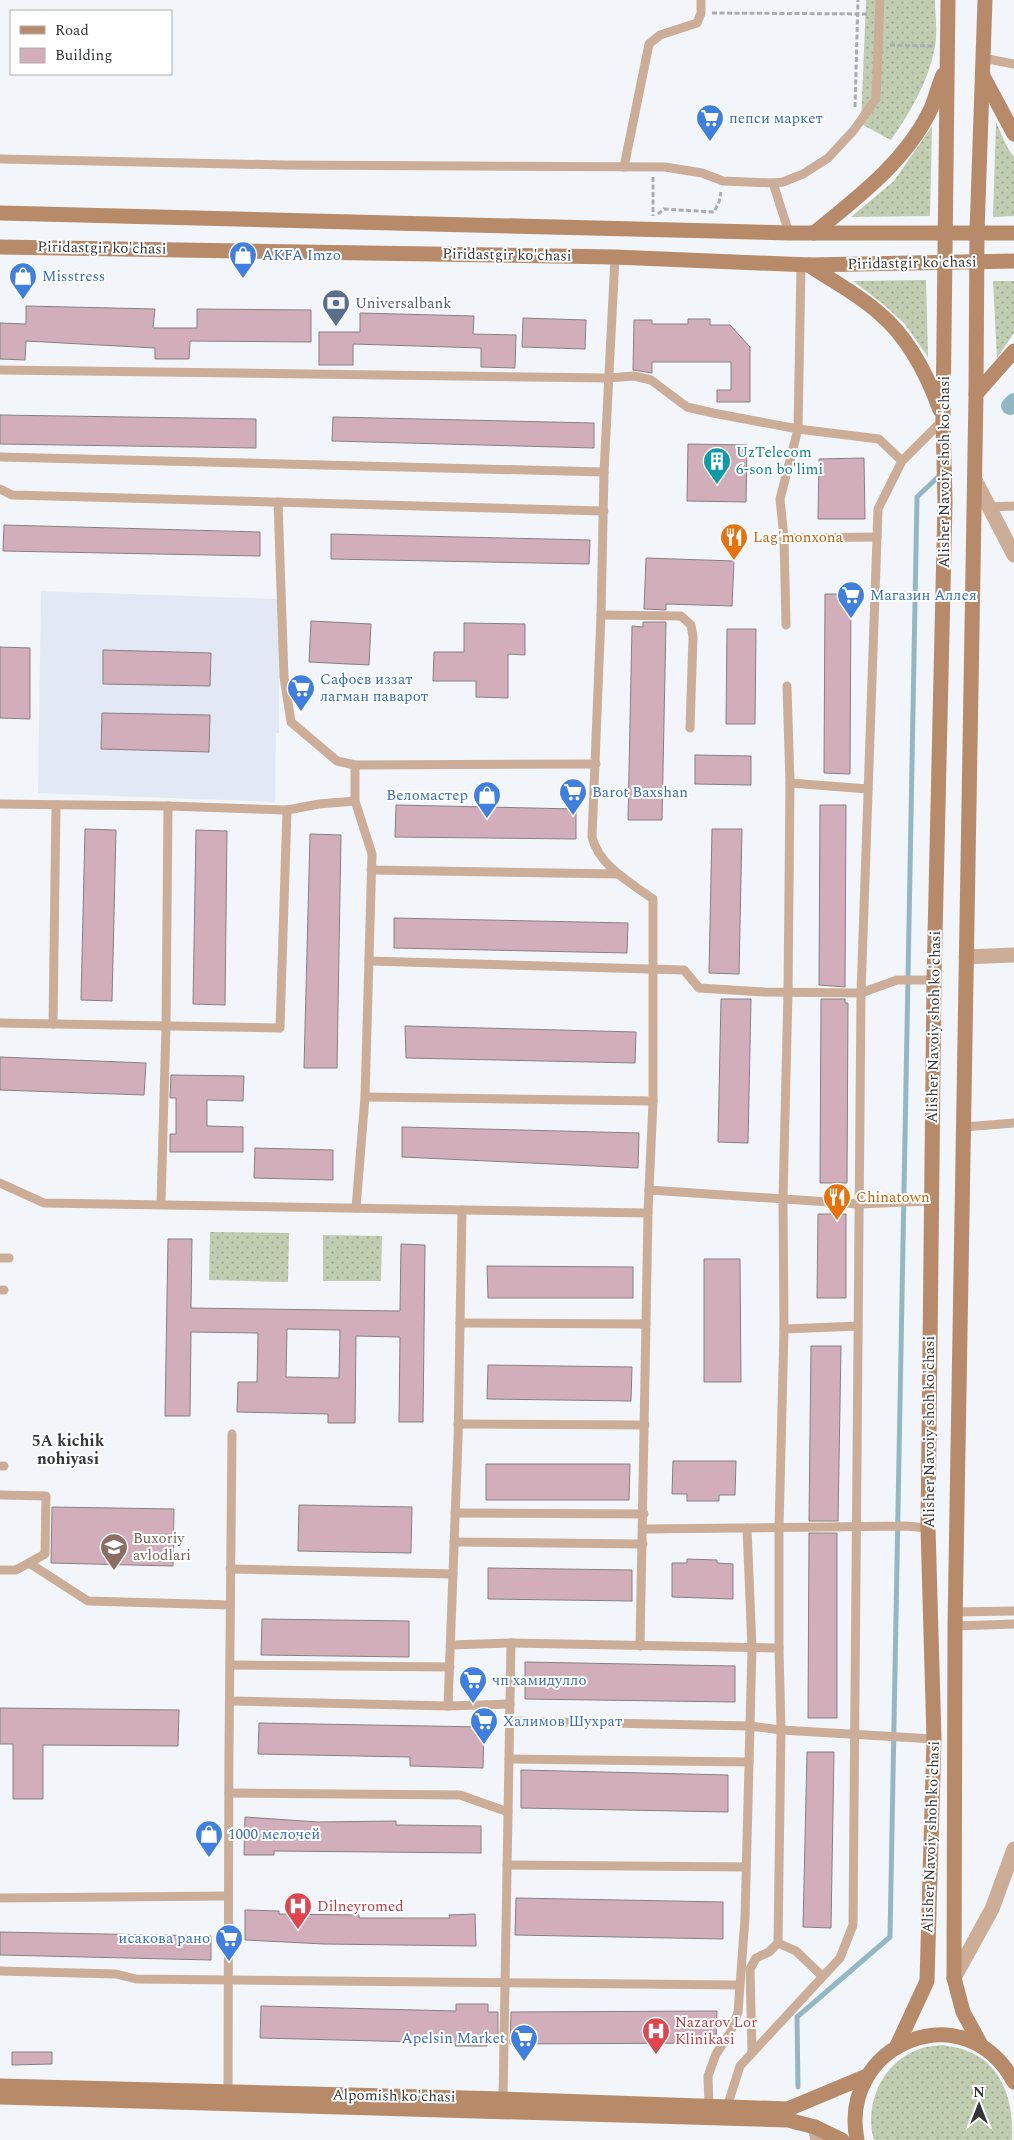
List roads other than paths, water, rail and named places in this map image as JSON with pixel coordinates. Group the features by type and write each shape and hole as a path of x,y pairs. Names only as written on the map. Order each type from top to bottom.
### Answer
{"main road":[{"name":"Alisher Navoiy shoh ko'chasi","path":"981,2046 963,2012 954,1978 955,1619 975,480 977,232 985,0"},
{"name":"Alisher Navoiy shoh ko'chasi","path":"896,2048 927,1981 934,1739 928,1528 931,1201 927,980 944,512 946,3"},
{"path":"814,234 864,192 903,153 930,112 946,64"},
{"path":"982,74 1014,134"},
{"name":"Piridastgir ko'chasi","path":"0,213 789,234 1014,232"},
{"name":"Piridastgir ko'chasi","path":"0,247 615,257 805,265 1014,261"},
{"path":"805,265 861,298 881,314 897,331 929,380 943,420"},
{"path":"976,394 1014,351"},
{"path":"857,2140 854,2122 858,2099 867,2076 882,2058 913,2039 933,2034 958,2036 981,2046 1013,2079"},
{"name":"Alpomish ko'chasi","path":"0,2086 502,2099 788,2109 867,2076"},
{"path":"0,2097 788,2120 817,2134 842,2140"}],"street":[{"path":"975,480 1014,555"},
{"path":"966,957 1014,955"},
{"path":"954,1978 992,1909 1014,1849"}],"lane":[{"path":"624,167 649,44 660,35 697,23 701,14 701,0"},
{"path":"0,159 294,165 666,167 702,173 723,181 783,182 803,174 828,158 854,130 876,99 880,0"},
{"path":"983,58 1014,64"},
{"path":"773,183 789,234"},
{"path":"615,257 604,472 602,615 592,837 594,846 617,874 653,899 653,1101 648,1190 644,1529 640,1646"},
{"path":"786,625 784,538 780,498 798,429 805,265"},
{"path":"0,370 608,378 634,376 651,380 687,407 798,429 879,439 902,462"},
{"path":"727,2108 740,2066 840,1958 853,1925 861,993 878,509 902,462 943,420"},
{"path":"0,458 604,472"},
{"path":"0,489 12,495 604,511"},
{"path":"278,502 284,677 292,722 337,762 355,765 596,764"},
{"path":"989,507 1014,506"},
{"path":"784,538 877,537"},
{"path":"602,615 681,616 691,625 693,638 690,728"},
{"path":"752,2052 750,1969 756,1958 769,1952 778,1943 781,1730 779,1528 784,1329 783,1200 790,784 787,686"},
{"path":"355,765 355,801 372,854 365,1096 356,1208"},
{"path":"790,784 868,788"},
{"path":"0,804 168,806 287,810 319,804 355,801"},
{"path":"53,1024 56,806"},
{"path":"161,1203 166,1026 168,806"},
{"path":"0,1023 280,1028 287,810"},
{"path":"371,870 617,874"},
{"path":"369,961 684,970 699,988 788,992 861,993 898,980 927,980"},
{"path":"365,1096 653,1101"},
{"path":"964,1127 1014,1123"},
{"path":"0,1183 44,1203 161,1203 648,1213"},
{"path":"648,1190 859,1204 931,1201"},
{"path":"448,1706 458,1424 462,1210"},
{"path":"460,1323 646,1324"},
{"path":"784,1329 858,1326"},
{"path":"458,1424 645,1426"},
{"path":"228,2092 232,1434"},
{"path":"0,1495 46,1496 45,1554 16,1570 0,1570"},
{"path":"455,1513 644,1514"},
{"path":"644,1529 856,1526 928,1528"},
{"path":"709,2107 708,2076 716,2054 730,2033 738,2012 738,1985 745,1918 752,1648 747,1528"},
{"path":"454,1542 643,1544"},
{"path":"29,1563 88,1601 230,1606"},
{"path":"230,1569 453,1574"},
{"path":"955,1619 1014,1611"},
{"path":"955,1619 1014,1624"},
{"path":"450,1645 511,1643 779,1648"},
{"path":"502,2099 511,1643"},
{"path":"231,1664 450,1667"},
{"path":"231,1701 448,1706 510,1704"},
{"path":"510,1721 750,1726 781,1730 934,1739"},
{"path":"509,1760 749,1762"},
{"path":"229,1793 460,1795 508,1812"},
{"path":"507,1865 746,1866"},
{"path":"0,1898 228,1896"},
{"path":"778,1943 796,1951 822,1976"},
{"path":"0,1971 116,1974 136,1980 738,1985"}],"waterway":[{"path":"1010,406 1014,402"},
{"path":"798,2087 797,2017 890,1937 917,497 938,477"}],"place":[{"name":"пепси маркет","path":"710,142"},
{"name":"AKFA Imzo","path":"243,279"},
{"name":"Misstress","path":"23,300"},
{"name":"Universalbank","path":"336,327"},
{"name":"UzTelecom 6-son bo'limi","path":"717,485"},
{"name":"Lag'monxona","path":"734,561"},
{"name":"Магазин Аллея","path":"851,619"},
{"name":"Сафоев иззат лагман паварот","path":"301,712"},
{"name":"Barot Baxshan","path":"573,816"},
{"name":"Веломастер","path":"487,819"},
{"name":"Chinatown","path":"837,1221"},
{"name":"Buxoriy avlodlari","path":"114,1571"},
{"name":"чп хамидулло","path":"473,1704"},
{"name":"Халимов Шухрат","path":"484,1745"},
{"name":"1000 мелочей","path":"209,1858"},
{"name":"Dilneyromed","path":"298,1930"},
{"name":"исакова рано","path":"229,1962"},
{"name":"Nazarov Lor Klinikasi","path":"656,2055"},
{"name":"Apelsin Market","path":"524,2062"}],"district":[{"name":"5A kichik nohiyasi","path":"68,1450"}]}
